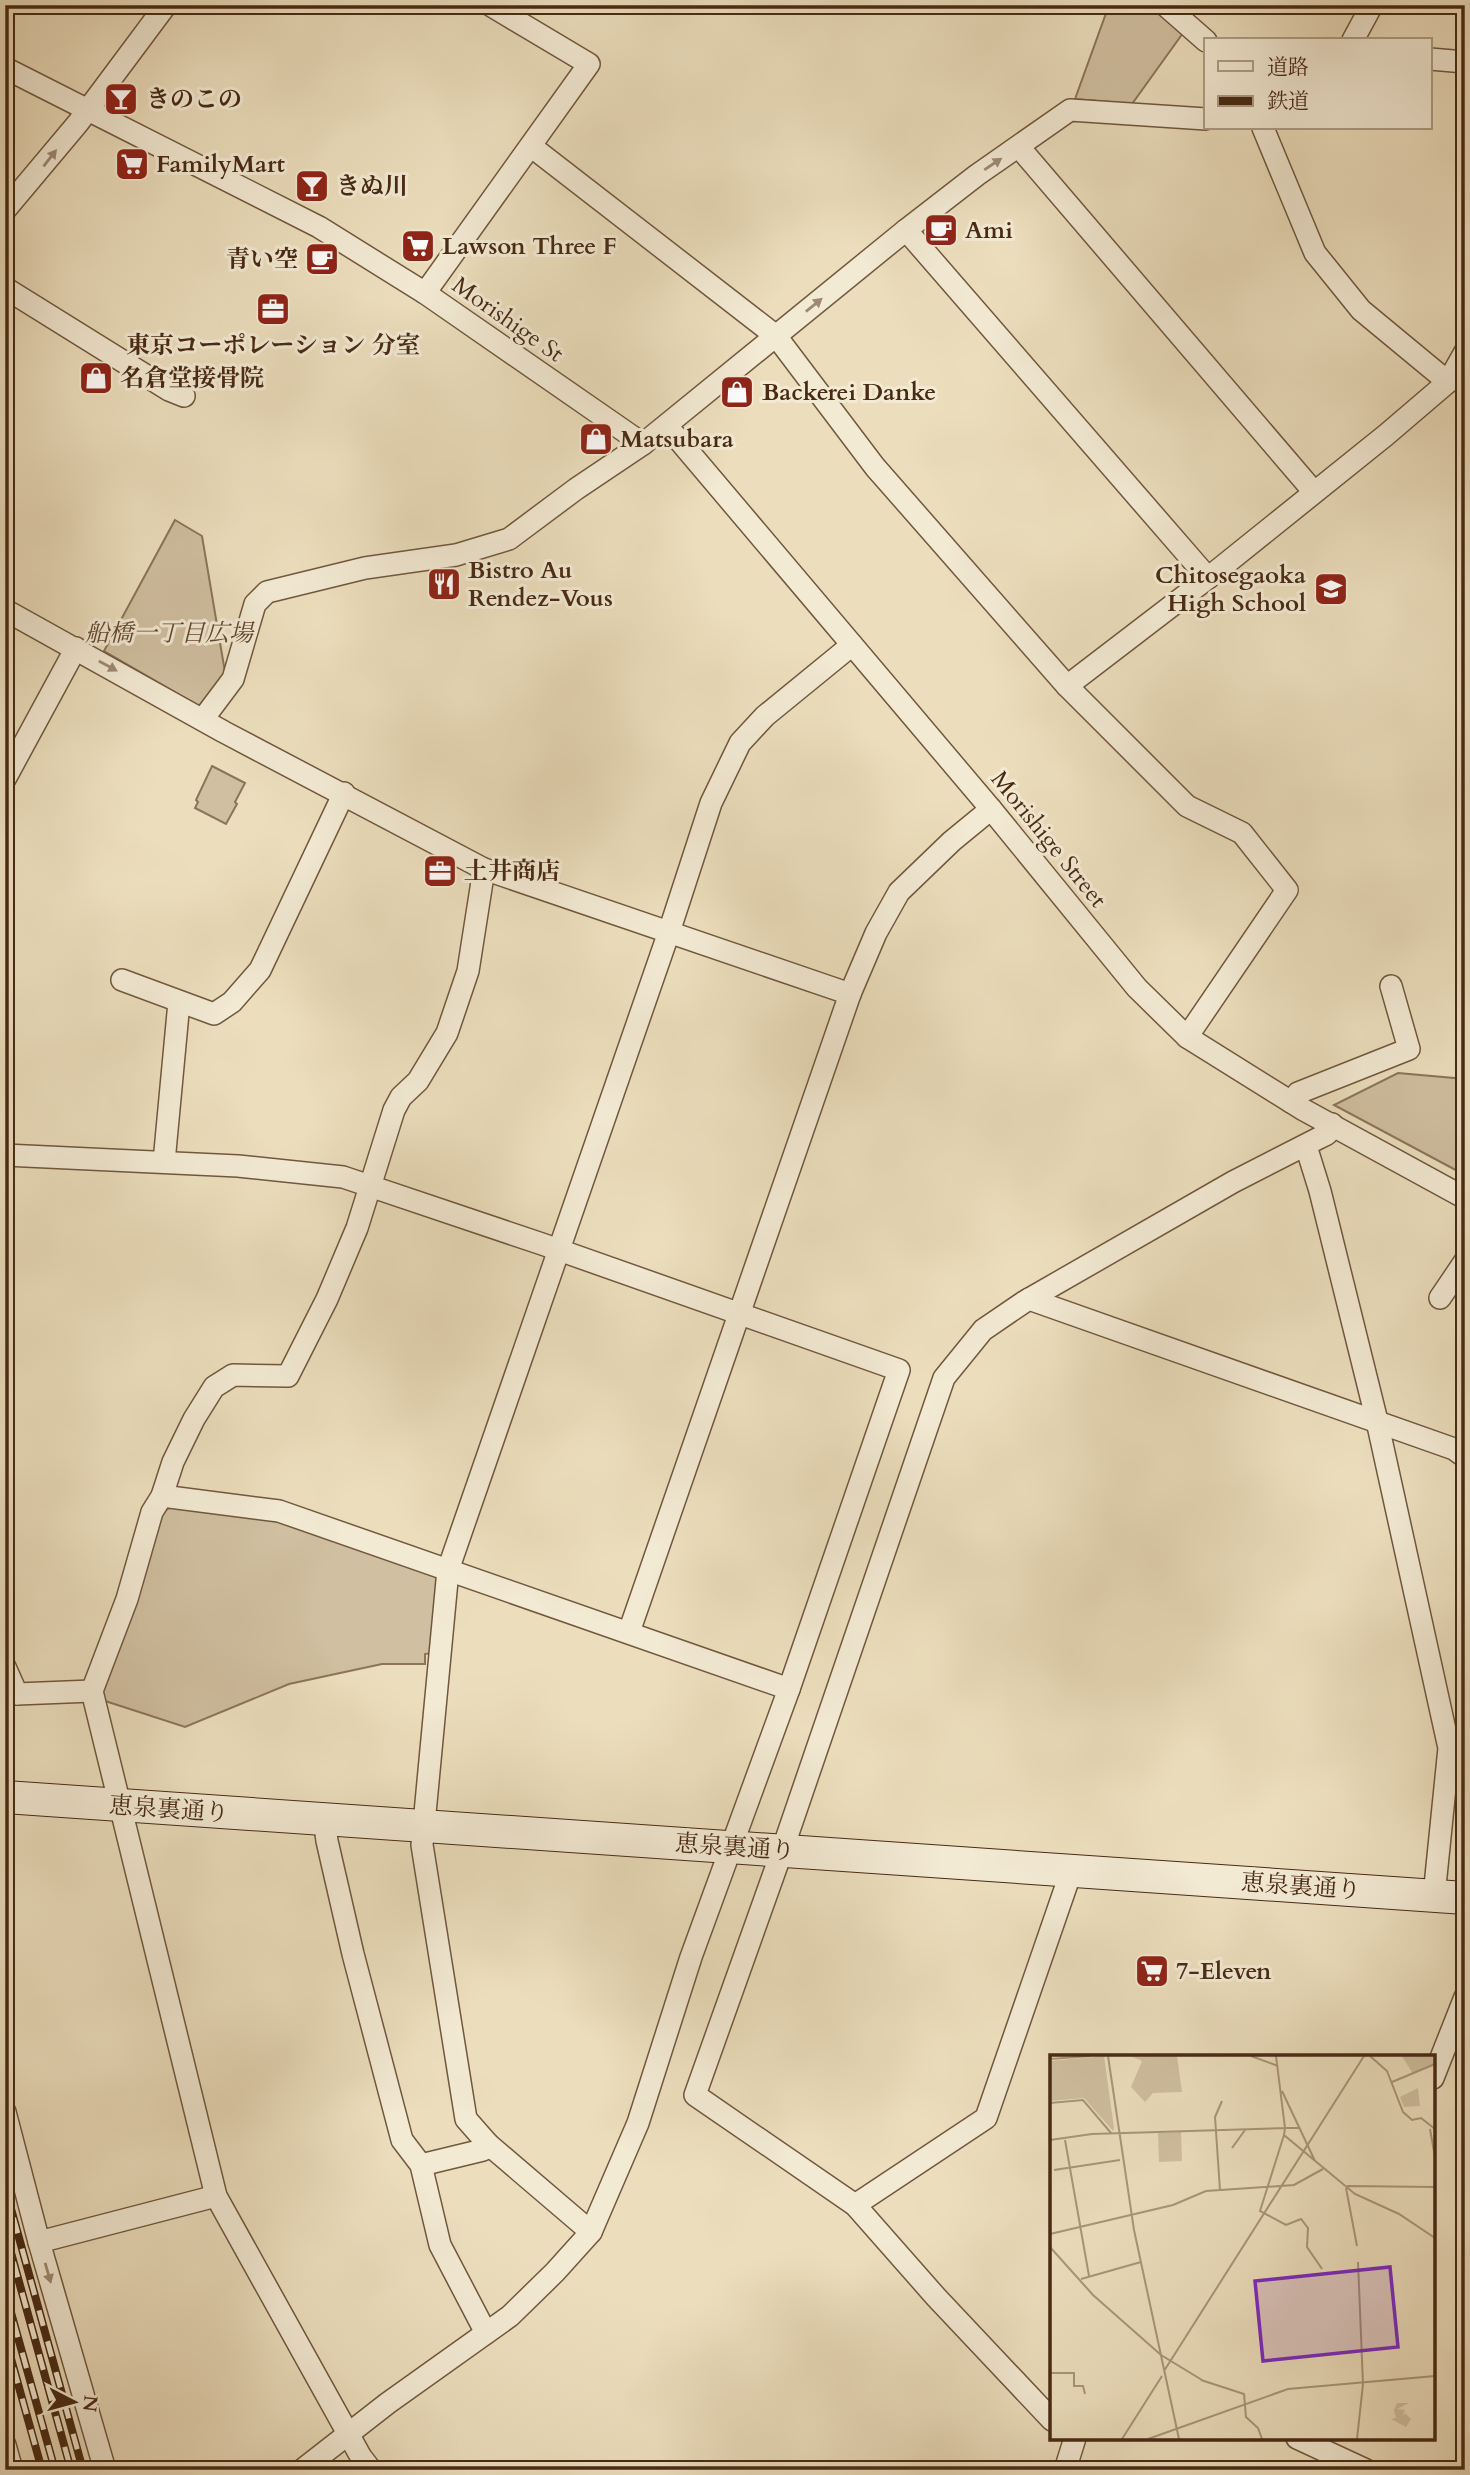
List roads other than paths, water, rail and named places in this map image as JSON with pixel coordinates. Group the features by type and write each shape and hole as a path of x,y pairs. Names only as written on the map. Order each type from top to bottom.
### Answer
{"street":[{"path":"5,210 87,111 166,5"},
{"path":"425,293 589,64 490,5"},
{"path":"1165,5 1204,39"},
{"path":"1354,38 1372,5"},
{"path":"1432,59 1465,62"},
{"name":"Morishige St","path":"5,68 319,227 425,293 643,444"},
{"path":"204,719 233,679 255,604 267,592 365,568 456,555 509,539 667,426 906,230 977,175 1070,110 1204,119"},
{"path":"1264,130 1315,253 1361,310 1448,382"},
{"path":"532,147 776,336 875,467 1067,686 1187,806 1242,833 1287,890 1187,1037"},
{"path":"1019,147 1314,492"},
{"path":"906,230 1208,578"},
{"path":"5,288 169,390 184,396"},
{"path":"1067,686 1208,578 1448,382 1465,352"},
{"name":"Morishige Street","path":"667,426 991,809 1137,988 1187,1037 1291,1102 1465,1198"},
{"path":"5,610 484,869 850,994"},
{"path":"591,2232 488,2144 466,2119 422,1845 448,1570 669,932 711,803 740,743 765,716 852,645"},
{"path":"5,779 76,648"},
{"path":"122,980 214,1014 232,1002 260,970 344,793"},
{"path":"629,1632 850,994 876,933 899,892 952,841 991,809"},
{"path":"371,2470 216,2196 92,1691 127,1599 152,1512 162,1496 173,1462 194,1419 214,1387 233,1375 288,1377 327,1299 357,1228 394,1110 401,1097 418,1081 447,1033 468,971 484,869"},
{"path":"1291,1102 1298,1093 1409,1049 1391,986"},
{"path":"164,1162 179,1002"},
{"path":"1050,2418 936,2297 855,2205 695,2095 944,1378 983,1330 1030,1299 1233,1182 1327,1134 1332,1124"},
{"path":"1306,1146 1320,1191 1377,1421 1449,1748 1450,1897"},
{"path":"5,1155 249,1167 343,1177 899,1370 789,1689 691,1957 638,2123 591,2232 510,2316 388,2403 302,2470"},
{"path":"1440,1298 1465,1261"},
{"path":"1030,1299 1377,1421 1454,1449 1465,1457"},
{"path":"162,1496 279,1511 789,1689"},
{"path":"5,1667 11,1693 92,1691"},
{"name":"恵泉裏通り","path":"5,1797 1450,1897"},
{"path":"324,1819 353,1954 402,2140 421,2165 440,2245 486,2333"},
{"path":"855,2205 986,2118 1072,1870"},
{"path":"1435,2073 1465,1997"},
{"path":"6,2116 39,2242 106,2470"},
{"path":"421,2165 483,2150 488,2144"},
{"path":"39,2242 216,2196"},
{"path":"1065,2470 1072,2440"},
{"path":"1301,2440 1366,2470"},
{"path":"5,2445 12,2470"}],"railway":[{"path":"5,2187 83,2470"},
{"path":"5,2231 71,2470"},
{"path":"5,2291 55,2470"},
{"path":"5,2337 42,2470"}],"place":[{"name":"きのこの","path":"121,99"},
{"name":"FamilyMart","path":"132,164"},
{"name":"きぬ川","path":"312,186"},
{"name":"Ami","path":"941,230"},
{"name":"Lawson Three F","path":"418,246"},
{"name":"青い空","path":"322,259"},
{"name":"東京コーポレーション 分室","path":"273,309"},
{"name":"名倉堂接骨院","path":"96,378"},
{"name":"Backerei Danke","path":"737,392"},
{"name":"Matsubara","path":"596,439"},
{"name":"Bistro Au Rendez-Vous","path":"444,584"},
{"name":"Chitosegaoka High School","path":"1331,589"},
{"name":"土井商店","path":"440,871"},
{"name":"7-Eleven","path":"1152,1971"}],"park label":[{"name":"船橋一丁目広場","path":"169,633"}]}
